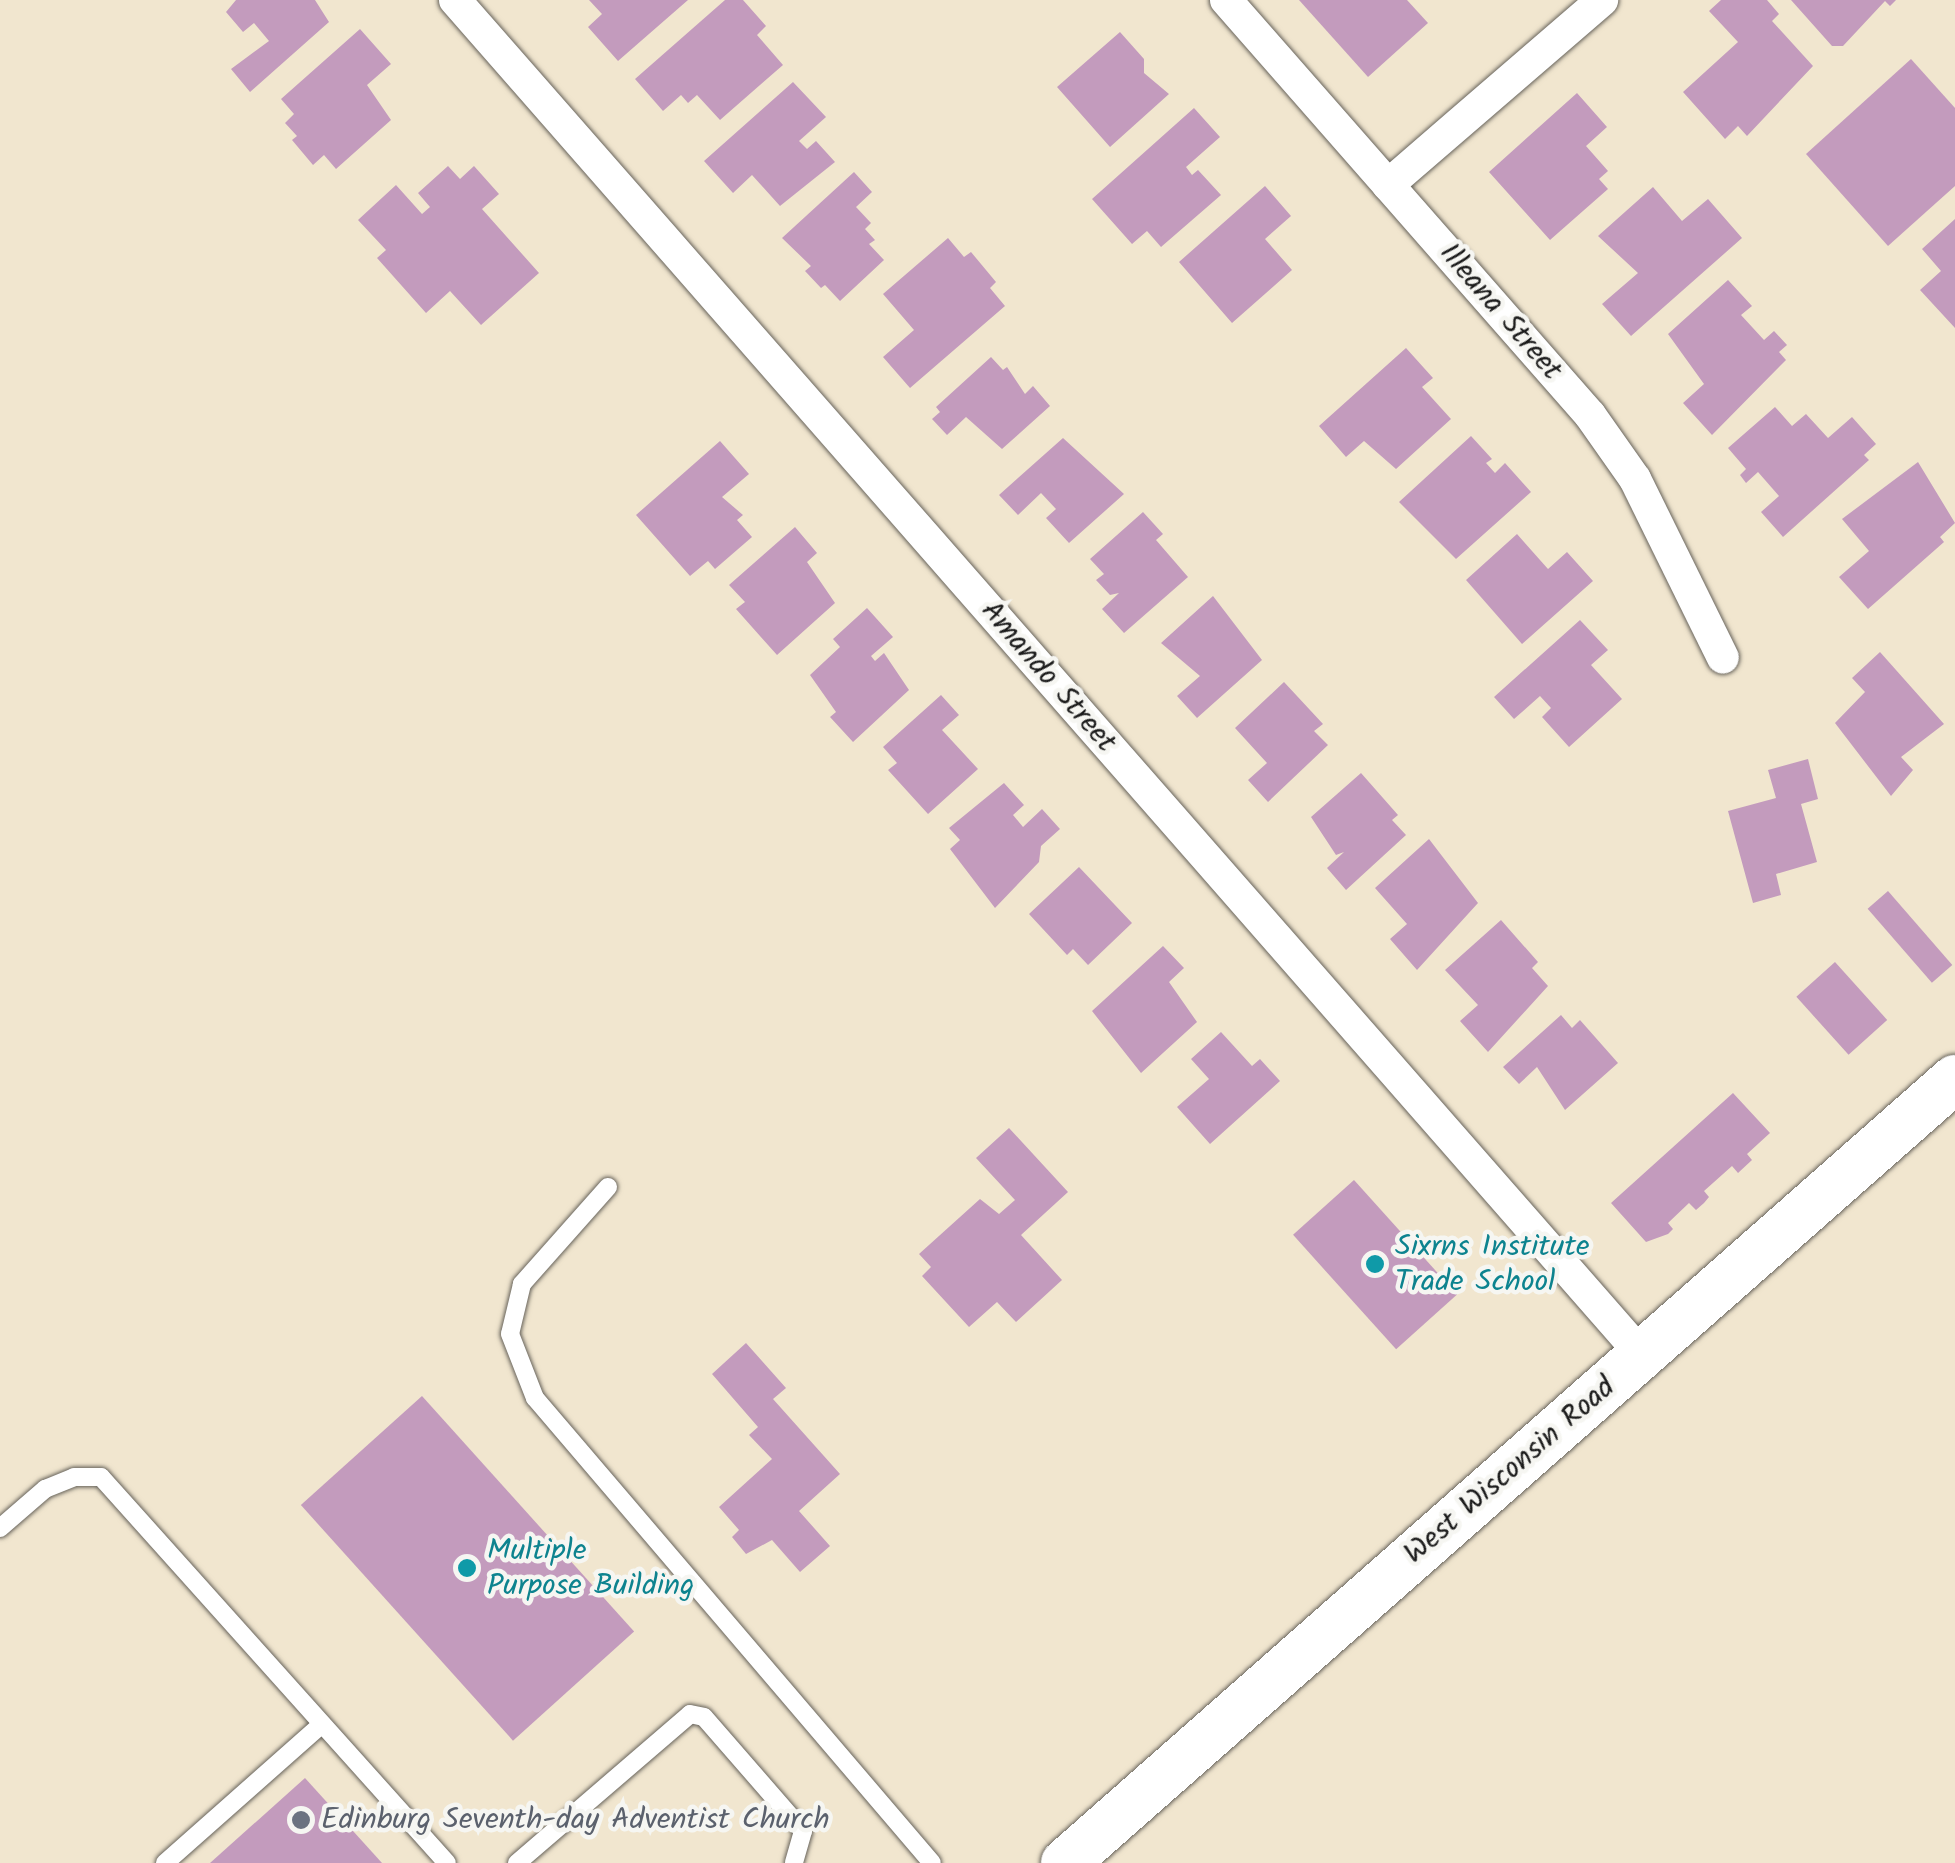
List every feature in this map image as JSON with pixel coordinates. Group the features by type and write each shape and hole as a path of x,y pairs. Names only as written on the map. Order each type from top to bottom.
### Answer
{"street":[{"name":"Amando Street","path":"455,0 1642,1355"},
{"name":"Illeana Street","path":"1226,0 1590,415 1635,478 1723,658"},
{"path":"1388,185 1602,0"},
{"name":"West Wisconsin Road","path":"1065,1863 1955,1079"}],"lane":[{"path":"608,1187 522,1284 510,1334 535,1398 932,1863"},
{"path":"0,1528 45,1489 74,1477 100,1477 447,1863"},
{"path":"517,1863 690,1714 704,1717 803,1831 794,1863"},
{"path":"166,1863 320,1726"}],"building":[{"path":"236,0 315,0 329,22 250,92 231,69 269,41 254,23 243,32 226,12"},
{"path":"589,0 688,0 618,61 588,27 602,14"},
{"path":"725,0 743,0 766,26 757,35 783,65 720,120 697,95 688,103 681,95 663,111 635,79"},
{"path":"1299,0 1407,0 1428,23 1368,77"},
{"path":"1721,0 1767,0 1779,14 1772,21 1813,66 1747,136 1738,126 1725,139 1683,92 1738,42 1709,11"},
{"path":"1791,0 1896,0 1890,6 1885,1 1843,46 1832,46"},
{"path":"360,29 391,64 367,85 391,120 336,169 324,155 313,165 292,140 297,136 285,123 294,114 281,99"},
{"path":"1120,32 1144,59 1144,73 1169,94 1110,147 1057,87"},
{"path":"1911,59 1955,108 1955,186 1888,246 1806,154"},
{"path":"793,82 826,117 799,141 807,149 816,141 835,162 780,206 752,175 733,193 704,161"},
{"path":"1577,93 1607,127 1586,146 1608,171 1599,179 1608,189 1550,240 1489,172"},
{"path":"1194,108 1220,137 1186,167 1192,175 1198,170 1221,195 1161,247 1147,231 1132,244 1092,199"},
{"path":"448,166 460,179 474,166 499,194 482,209 539,273 481,325 450,291 426,313 377,258 386,250 358,220 396,185 422,214 430,207 418,193"},
{"path":"854,172 872,192 856,207 871,223 865,229 875,240 869,244 884,260 840,301 805,271 811,266 782,238"},
{"path":"1265,186 1291,216 1265,239 1292,270 1232,323 1179,262"},
{"path":"1653,187 1682,221 1708,199 1742,238 1631,336 1602,304 1638,273 1598,236"},
{"path":"1955,219 1955,328 1920,290 1941,271 1922,249"},
{"path":"948,238 964,257 971,252 996,282 990,288 1005,306 910,388 883,357 914,330 883,294"},
{"path":"1728,280 1752,306 1741,315 1764,340 1774,331 1787,345 1779,352 1786,360 1712,435 1683,403 1704,384 1668,334"},
{"path":"1406,348 1433,378 1422,387 1451,419 1396,469 1364,441 1346,457 1319,426"},
{"path":"991,357 1003,370 1007,367 1025,394 1033,386 1050,406 1002,449 966,417 947,435 932,419 940,412 936,407"},
{"path":"1775,407 1792,426 1806,414 1828,438 1852,417 1876,444 1864,455 1869,460 1783,537 1761,512 1779,496 1758,472 1746,483 1740,475 1746,469 1728,448"},
{"path":"1471,436 1492,459 1486,463 1495,473 1505,463 1531,492 1456,559 1399,502"},
{"path":"1063,438 1124,494 1069,543 1046,518 1056,509 1041,493 1018,515 999,495"},
{"path":"720,441 749,474 722,497 743,515 737,520 752,537 715,569 708,561 690,576 636,515"},
{"path":"1918,462 1955,523 1940,537 1944,542 1868,609 1839,577 1869,551 1842,519"},
{"path":"1143,512 1163,534 1156,540 1188,577 1124,633 1102,609 1119,593 1110,595 1096,580 1104,574 1090,559"},
{"path":"795,527 817,553 807,562 835,603 777,655 736,609 745,602 729,585"},
{"path":"1517,534 1548,569 1567,552 1593,581 1522,644 1466,580"},
{"path":"1213,596 1262,660 1197,718 1177,696 1200,676 1161,643"},
{"path":"867,608 893,637 871,656 875,661 884,653 909,690 853,742 830,717 836,712 810,675 840,647 833,639"},
{"path":"1580,620 1608,650 1591,665 1622,699 1569,747 1542,717 1551,708 1540,696 1514,719 1494,697"},
{"path":"1880,652 1944,724 1901,757 1913,770 1891,796 1835,723 1865,692 1852,678"},
{"path":"1284,682 1323,724 1314,731 1328,745 1268,802 1248,780 1267,763 1235,728"},
{"path":"941,695 959,715 942,730 978,769 928,814 888,770 897,763 883,747"},
{"path":"1808,759 1818,799 1801,804 1817,862 1776,874 1781,895 1753,903 1728,811 1776,798 1768,770"},
{"path":"1361,773 1398,815 1392,820 1406,835 1346,890 1327,868 1344,852 1336,855 1311,817"},
{"path":"1004,783 1024,805 1013,815 1023,827 1042,809 1060,829 1041,846 1039,862 995,908 950,849 960,840 949,828"},
{"path":"1429,839 1478,903 1417,970 1390,939 1407,924 1375,888"},
{"path":"1079,867 1132,923 1088,965 1073,949 1067,955 1029,914"},
{"path":"1888,891 1952,965 1932,983 1868,909"},
{"path":"1501,920 1538,962 1532,968 1548,986 1488,1052 1460,1021 1478,1005 1445,970"},
{"path":"1163,946 1184,968 1169,982 1197,1022 1141,1073 1092,1011"},
{"path":"1835,962 1887,1020 1849,1055 1796,997"},
{"path":"1561,1015 1572,1028 1580,1020 1618,1063 1565,1110 1537,1067 1519,1084 1503,1067"},
{"path":"1221,1032 1252,1066 1260,1059 1280,1081 1210,1144 1177,1107 1209,1079 1191,1059"},
{"path":"1733,1093 1770,1133 1747,1154 1752,1160 1738,1173 1732,1166 1704,1191 1709,1197 1704,1203 1696,1210 1689,1203 1668,1223 1673,1229 1668,1234 1646,1242 1611,1203"},
{"path":"1009,1128 1068,1192 1021,1235 1062,1280 1016,1322 997,1302 969,1327 922,1276 931,1267 919,1254 980,1199 999,1214 1015,1200 976,1158"},
{"name":"Sixrns Institute Trade School","path":"1354,1180 1457,1294 1396,1349 1293,1235"},
{"path":"746,1343 786,1388 773,1399 840,1474 799,1511 830,1546 800,1572 772,1540 746,1554 732,1537 739,1530 719,1507 772,1459 749,1435 758,1427 712,1374"},
{"name":"Multiple Purpose Building","path":"422,1396 634,1632 513,1741 301,1505"},
{"name":"Edinburg Seventh-day Adventist Church","path":"305,1778 382,1863 210,1863"}],"place":[{"name":"Sixrns Institute Trade School","path":"1375,1264"},
{"name":"Multiple Purpose Building","path":"467,1568"},
{"name":"Edinburg Seventh-day Adventist Church","path":"301,1820"}]}
